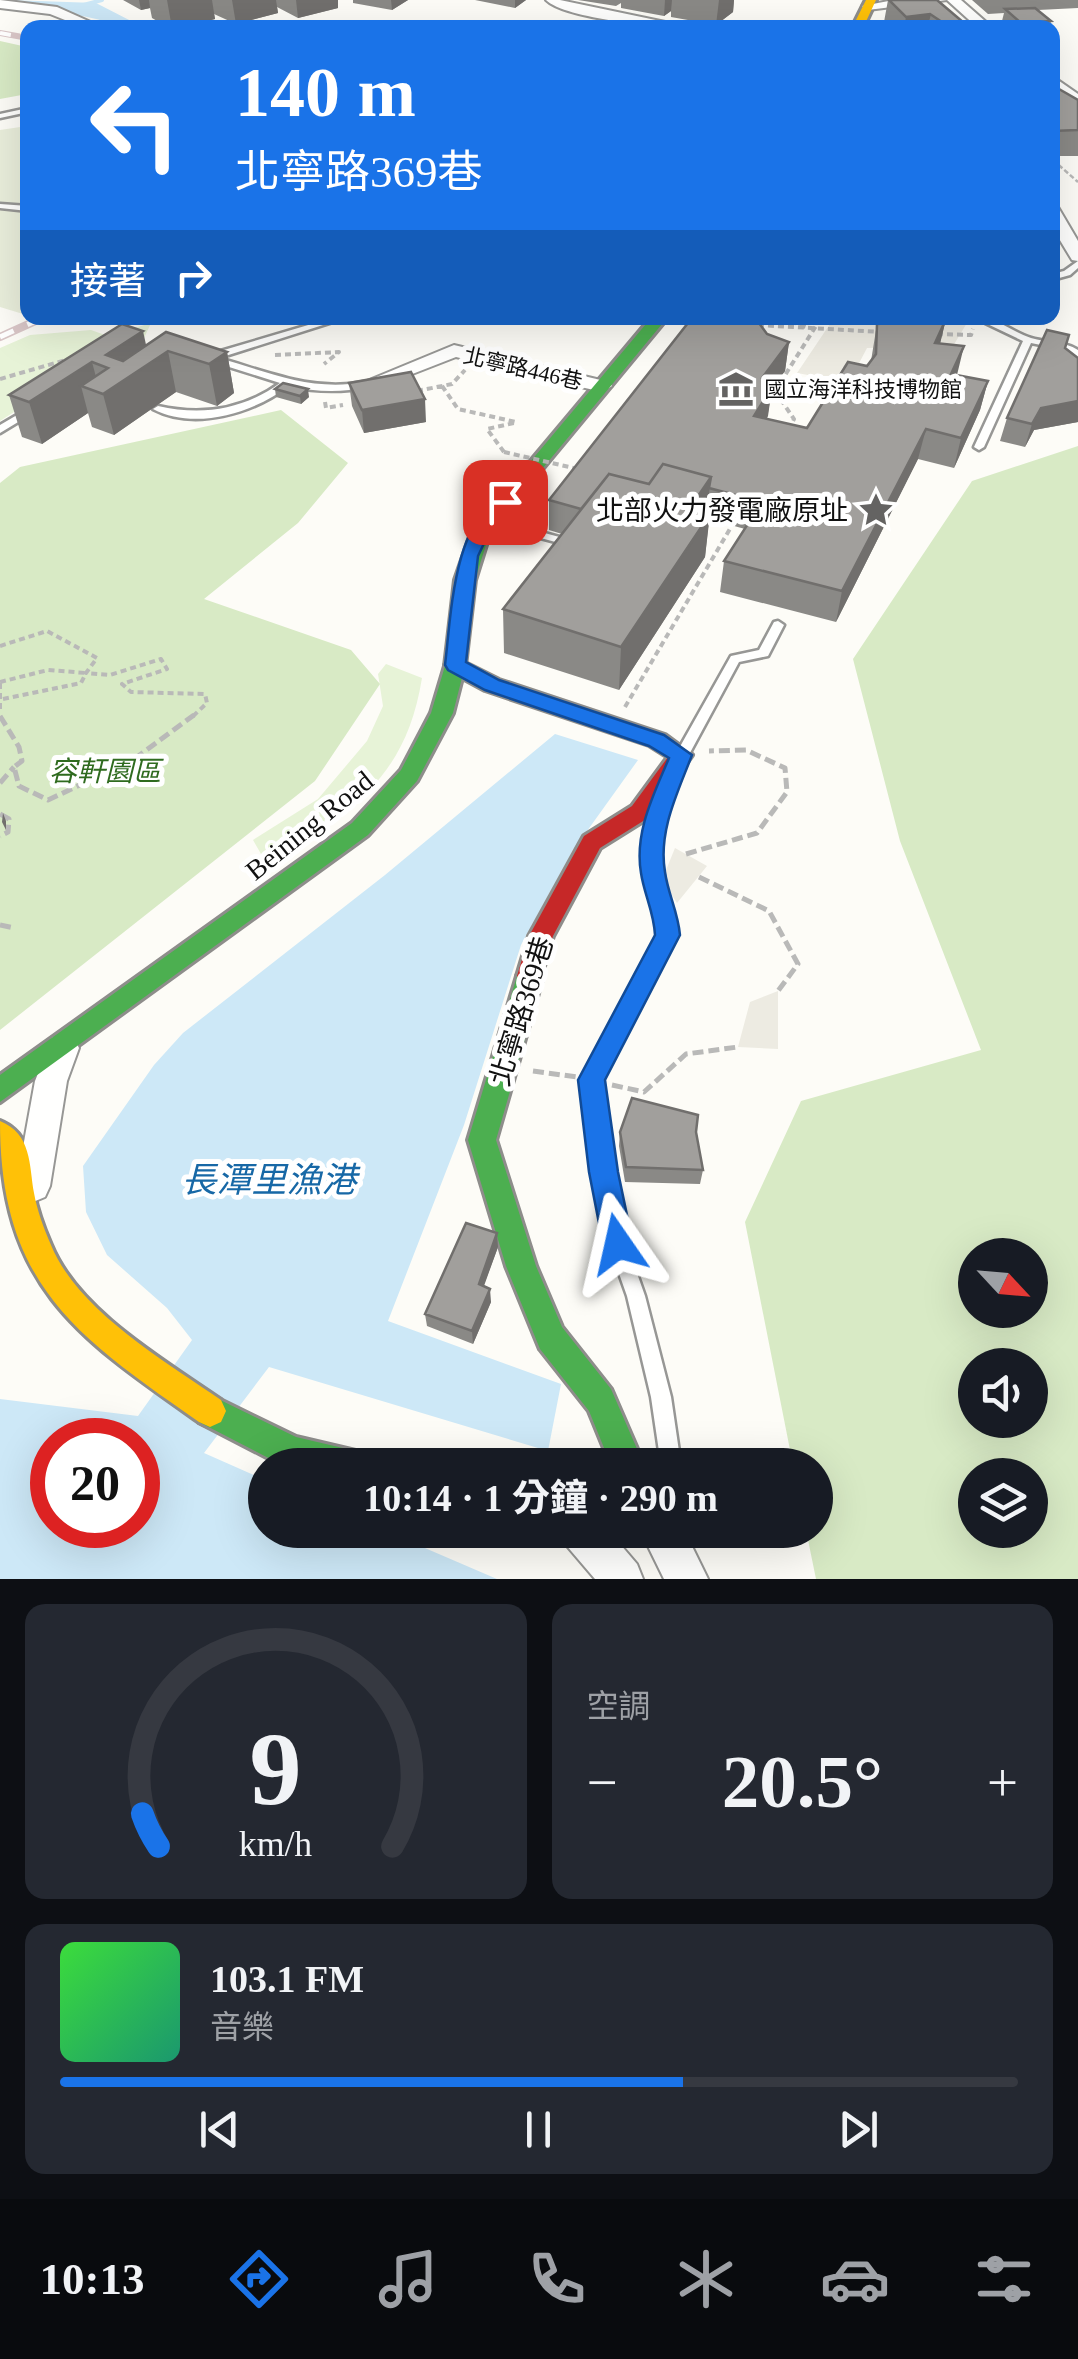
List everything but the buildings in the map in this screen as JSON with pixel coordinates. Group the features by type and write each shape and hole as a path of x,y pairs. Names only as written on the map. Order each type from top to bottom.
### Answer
{"main road":[{"name":"Beining Road","path":"0,1090 360,829 388,804 420,763 440,719 455,665 468,556 481,531 653,325"},
{"path":"455,665 492,685 656,740 681,755"},
{"name":"北寧路369巷","path":"621,1448 600,1400 551,1338 521,1266 482,1140 541,936 592,842 640,812 681,755"},
{"path":"0,1134 9,1139 18,1154 20,1194 27,1207 34,1245 65,1296 86,1319 163,1380 283,1448"}],"street":[{"path":"552,0 560,6 641,20"},
{"path":"876,2 940,0"},
{"path":"954,0 978,20"},
{"path":"0,4 51,4 82,20"},
{"path":"1066,235 1078,256"},
{"name":"北寧路446巷","path":"372,383 454,351 602,386"},
{"path":"27,1207 51,1081 65,1044"},
{"path":"596,1548 622,1579"},
{"path":"671,1548 687,1579"}],"lane":[{"name":"北寧路446巷","path":"315,325 203,356 334,390 372,383"},
{"path":"995,325 1028,340 1069,348 1078,355"},
{"path":"979,447 1028,340"},
{"path":"158,410 186,417 250,406 266,400 290,380"},
{"path":"0,430 45,400"},
{"path":"481,531 511,527 584,547"},
{"path":"669,1448 636,1296 618,1244 600,1154 592,1080 668,935 666,911 653,875 651,848 657,818 681,755 735,659 764,652 778,624"}],"path":[{"path":"754,325 892,332"},
{"path":"800,325 813,330"},
{"path":"768,401 817,325"},
{"path":"931,334 970,334 976,325"},
{"path":"233,364 262,355 339,352 324,364"},
{"path":"0,380 74,357"},
{"path":"442,386 458,409 516,422 487,429 504,452 580,470"},
{"path":"775,391 794,419 784,436"},
{"path":"613,727 734,522"},
{"path":"0,646 47,631 97,658 81,683 3,699"},
{"path":"0,784 14,767 22,761 19,747 0,713 0,682 48,670 110,675 160,659 167,669 122,684 131,692 205,694 207,702 194,716 123,764 55,798 40,797 18,786 14,767"},
{"path":"686,854 757,833 787,792 785,768 746,750 720,750"},
{"path":"0,814 9,819 8,832 0,836"},
{"path":"700,877 769,911 798,964 778,992"},
{"path":"0,925 14,928"},
{"path":"503,1066 644,1092 686,1054 738,1047"}],"green space":[{"path":"0,41 20,45 20,95 0,99"},
{"path":"20,127 20,313 0,307 0,130"},
{"path":"150,325 144,338 86,366 0,421 0,348 30,335 91,330 108,336"},
{"name":"容軒園區","path":"281,410 348,463 298,523 204,599 351,650 380,684 315,781 0,1030 0,483 20,467"},
{"path":"1078,446 1078,1579 816,1579 810,1548 833,1548 833,1448 790,1448 745,1222 801,1101 981,1050 900,841 853,659 972,481"},
{"path":"386,664 422,678 402,744 369,791 269,868 253,840 318,799 367,741 383,706 378,674"}],"shaded area":[{"path":"829,325 966,325 953,346 867,348 856,369 843,367 835,380 797,373"},
{"path":"675,848 707,866 677,903 662,880"},
{"path":"778,991 778,1049 738,1047 750,1002"}],"water":[{"name":"長潭里漁港","path":"555,734 638,760 572,852 521,945 464,1125 388,1321 561,1384 549,1448 269,1367 204,1453 248,1472 248,1548 425,1548 497,1579 0,1579 0,1399 138,1416 192,1340 167,1308 107,1255 86,1212 83,1166 154,1065 183,1033 385,875"}],"waterway":[{"path":"19,0 96,9 118,20"},
{"path":"76,7 102,0"}],"railway":[{"path":"0,33 20,37"},
{"path":"0,337 27,325"}],"traffic: fast":[{"path":"0,1090 360,829 409,775 442,713 455,666 465,580 481,531 653,325"},
{"path":"530,976 482,1140 521,1266 551,1338 600,1400 621,1448"},
{"path":"210,1411 282,1448"}],"traffic: slow":[{"path":"861,20 871,0"},
{"path":"0,1134 16,1153 20,1195 39,1255 67,1298 124,1351 210,1411"}],"traffic: jam":[{"path":"455,665 492,685 657,740 681,755 640,812 592,842 541,936 530,976"}],"place":[{"name":"國立海洋科技博物館","path":"736,389"},
{"name":"北部火力發電廠原址","path":"876,510"}],"route":[{"path":"505,502 481,531 468,556 455,665 492,685 656,740 681,755 657,818 651,848 653,875 666,911 668,935 592,1080 603,1172 618,1244"}]}
